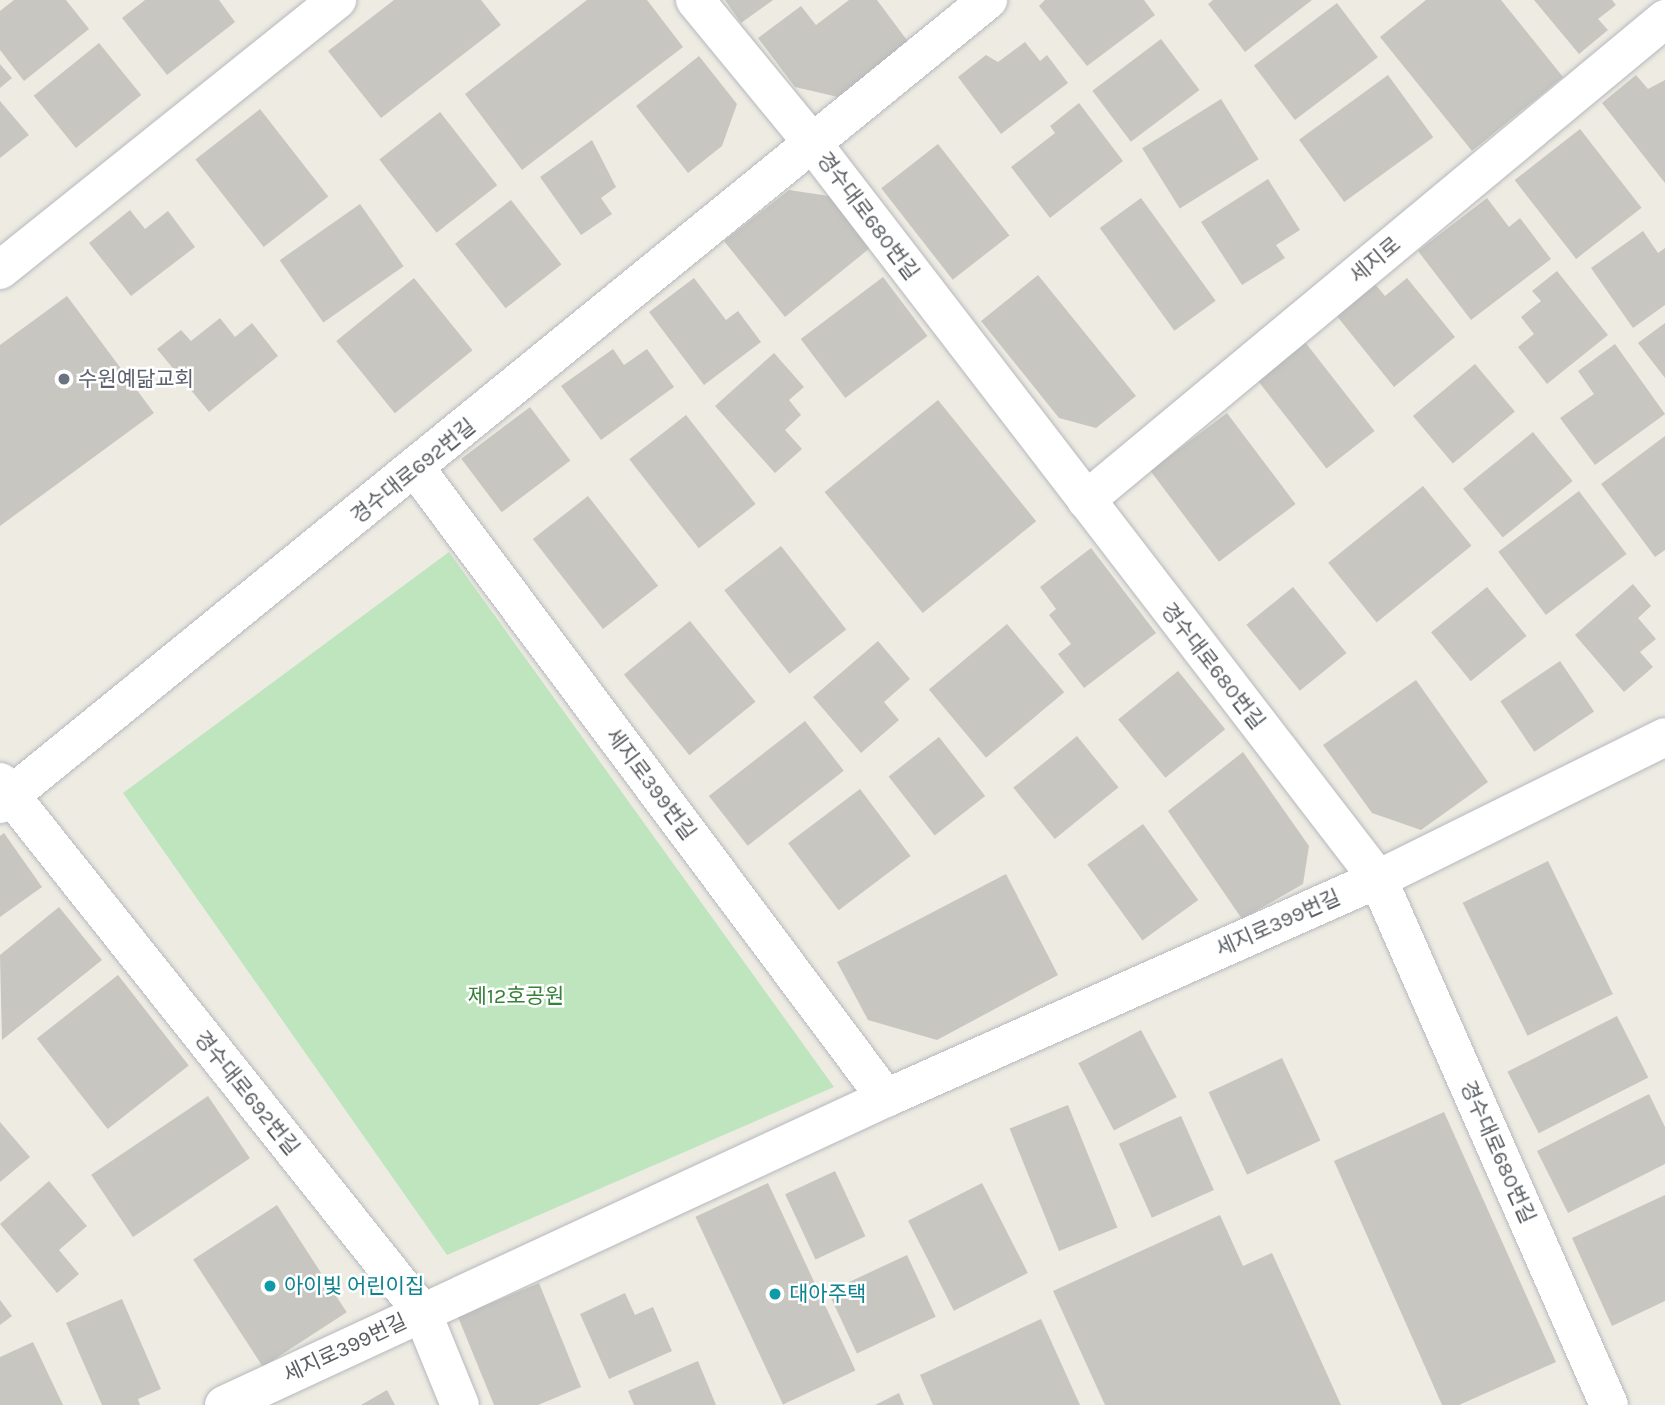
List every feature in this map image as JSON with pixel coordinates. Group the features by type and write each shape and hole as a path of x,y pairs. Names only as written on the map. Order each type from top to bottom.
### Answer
{"street":[{"path":"0,270 337,0"},
{"name":"경수대로680번길","path":"695,0 810,141 1378,879 1609,1405"},
{"path":"810,141 989,0"},
{"name":"세지로","path":"1086,500 1665,19"},
{"name":"경수대로692번길","path":"460,1405 422,1312 4,794 416,469 810,141"},
{"name":"세지로399번길","path":"416,469 887,1098"},
{"name":"세지로399번길","path":"224,1405 887,1098 1378,879 1665,737"}],"green space":[{"name":"제12호공원","path":"449,552 834,1087 447,1255 123,793"}],"building":[{"path":"14,0 66,0 89,29 24,81 0,50 0,11"},
{"path":"145,0 219,0 235,22 167,75 122,18"},
{"path":"394,0 481,0 501,25 381,118 328,51"},
{"path":"587,0 647,0 683,47 522,170 465,94"},
{"path":"725,0 773,0 741,23"},
{"path":"849,0 877,0 909,43 838,97 795,87 758,38 801,6 816,25"},
{"path":"1045,0 1144,0 1155,15 1087,66 1039,6"},
{"path":"1213,0 1312,0 1245,52 1208,4"},
{"path":"1426,0 1501,0 1563,77 1472,151 1380,37"},
{"path":"1534,0 1612,0 1616,5 1598,19 1608,30 1579,54"},
{"path":"1337,3 1378,57 1295,120 1254,66"},
{"path":"1161,39 1200,90 1131,142 1092,91"},
{"path":"1025,42 1040,61 1047,55 1068,83 1001,134 958,77 986,55 998,62"},
{"path":"99,43 141,95 76,148 34,96"},
{"path":"699,56 737,104 722,146 688,173 636,106"},
{"path":"0,64 12,78 0,88"},
{"path":"1388,75 1433,137 1344,202 1299,140"},
{"path":"1636,75 1648,89 1665,80 1665,183 1602,103"},
{"path":"1221,99 1259,159 1180,208 1142,148"},
{"path":"0,101 29,135 0,158"},
{"path":"1079,103 1123,161 1050,218 1011,167 1055,133 1050,126"},
{"path":"260,109 328,196 264,247 195,159"},
{"path":"440,112 497,185 437,233 379,159"},
{"path":"1580,129 1642,208 1576,259 1515,180"},
{"path":"592,140 616,187 601,198 612,214 581,235 540,177"},
{"path":"938,144 1009,235 953,280 881,188"},
{"path":"1268,179 1300,230 1276,245 1285,258 1242,285 1201,222"},
{"path":"789,190 829,196 870,248 785,317 724,241"},
{"path":"1141,198 1216,301 1174,331 1100,228"},
{"path":"1487,198 1509,227 1520,218 1551,259 1471,320 1418,251"},
{"path":"511,200 561,265 506,308 455,244"},
{"path":"360,204 404,266 323,322 280,260"},
{"path":"130,210 145,229 168,211 195,247 131,296 89,243"},
{"path":"1643,231 1658,253 1665,248 1665,305 1633,328 1591,268"},
{"path":"1557,271 1608,335 1547,384 1518,347 1534,334 1521,317 1541,301 1532,291"},
{"path":"1038,275 1136,396 1096,428 1059,418 981,321"},
{"path":"883,277 928,336 845,398 801,339"},
{"path":"414,278 473,350 395,413 336,341"},
{"path":"694,278 726,320 738,311 761,342 704,385 649,312"},
{"path":"1407,278 1455,337 1394,387 1336,315 1375,284 1385,296"},
{"name":"수원예닮교회","path":"67,296 154,413 0,526 0,345"},
{"path":"220,318 235,337 252,323 278,356 209,412 157,349 181,330 191,341"},
{"path":"1665,323 1665,378 1638,343"},
{"path":"1305,342 1375,431 1327,469 1257,380"},
{"path":"1615,344 1665,414 1595,465 1560,418 1594,394 1578,371"},
{"path":"613,349 624,365 647,349 674,387 601,440 561,386"},
{"path":"774,353 804,387 789,400 801,415 785,430 802,449 775,473 715,406"},
{"path":"1475,364 1515,411 1453,464 1413,416"},
{"path":"938,400 1036,521 923,613 825,492"},
{"path":"530,407 570,461 502,512 461,459"},
{"path":"1227,413 1296,504 1219,562 1150,471"},
{"path":"686,415 756,504 699,548 629,459"},
{"path":"1533,432 1573,481 1503,538 1463,489"},
{"path":"1665,436 1665,550 1655,557 1601,484"},
{"path":"1423,486 1471,546 1377,623 1328,563"},
{"path":"1579,491 1627,554 1546,615 1498,552"},
{"path":"588,496 658,586 603,629 533,539"},
{"path":"781,546 846,630 790,674 724,590"},
{"path":"1091,548 1156,633 1084,688 1058,654 1071,644 1049,615 1056,609 1040,587"},
{"path":"1633,584 1651,606 1638,618 1656,639 1640,652 1653,667 1624,692 1575,635"},
{"path":"1293,587 1346,653 1300,691 1246,625"},
{"path":"1487,587 1527,636 1471,681 1431,632"},
{"path":"690,621 755,702 689,755 624,674"},
{"path":"1007,624 1064,692 986,758 929,690"},
{"path":"878,641 910,679 884,702 899,720 861,753 813,697"},
{"path":"1560,661 1594,712 1534,752 1500,701"},
{"path":"1178,671 1225,729 1165,778 1118,719"},
{"path":"1416,680 1488,782 1421,830 1372,813 1323,745"},
{"path":"805,721 844,771 748,846 709,796"},
{"path":"1077,736 1119,787 1055,839 1013,788"},
{"path":"939,737 985,796 935,836 889,776"},
{"path":"1243,752 1309,846 1303,884 1242,919 1168,811"},
{"path":"860,789 911,856 839,910 788,843"},
{"path":"1143,824 1198,900 1142,941 1087,865"},
{"path":"4,833 42,887 0,917 0,836"},
{"path":"1548,861 1613,994 1527,1036 1463,903"},
{"path":"1006,874 1058,975 937,1040 868,1020 837,962"},
{"path":"59,907 102,960 2,1040 0,955"},
{"path":"118,975 189,1066 108,1129 37,1038"},
{"path":"1617,1016 1648,1077 1539,1133 1507,1072"},
{"path":"1141,1030 1177,1097 1114,1130 1078,1063"},
{"path":"1282,1058 1320,1140 1247,1175 1209,1092"},
{"path":"1649,1094 1665,1127 1665,1164 1568,1213 1537,1151"},
{"path":"208,1096 250,1158 133,1237 91,1175"},
{"path":"1068,1105 1117,1227 1059,1251 1010,1129"},
{"path":"1444,1112 1556,1362 1459,1405 1442,1405 1334,1161"},
{"path":"1181,1116 1214,1190 1152,1218 1119,1144"},
{"path":"0,1122 30,1157 0,1182"},
{"path":"835,1171 865,1236 816,1259 785,1194"},
{"path":"49,1181 87,1226 59,1250 79,1274 57,1293 0,1224"},
{"name":"대아주택","path":"768,1183 855,1371 783,1404 695,1217"},
{"path":"982,1183 1028,1273 954,1311 908,1221"},
{"path":"1665,1195 1665,1301 1612,1326 1572,1238"},
{"name":"아이빛 어린이집","path":"277,1205 347,1312 263,1367 193,1259"},
{"path":"1220,1215 1243,1266 1272,1253 1341,1405 1105,1405 1053,1291"},
{"path":"907,1255 936,1317 857,1353 828,1292"},
{"path":"539,1283 581,1387 538,1405 494,1405 458,1317"},
{"path":"625,1293 635,1315 653,1307 672,1351 609,1379 580,1314"},
{"path":"122,1299 161,1389 138,1399 140,1405 102,1405 66,1323"},
{"path":"0,1300 12,1316 0,1325"},
{"path":"1041,1319 1080,1405 933,1405 920,1375"},
{"path":"33,1342 63,1405 0,1405 0,1357"},
{"path":"698,1361 716,1405 634,1405 628,1391"},
{"path":"387,1390 395,1405 361,1405"},
{"path":"899,1393 904,1405 875,1405"}],"place":[{"name":"수원예닮교회","path":"64,379"},
{"name":"아이빛 어린이집","path":"270,1286"},
{"name":"대아주택","path":"775,1294"}]}
